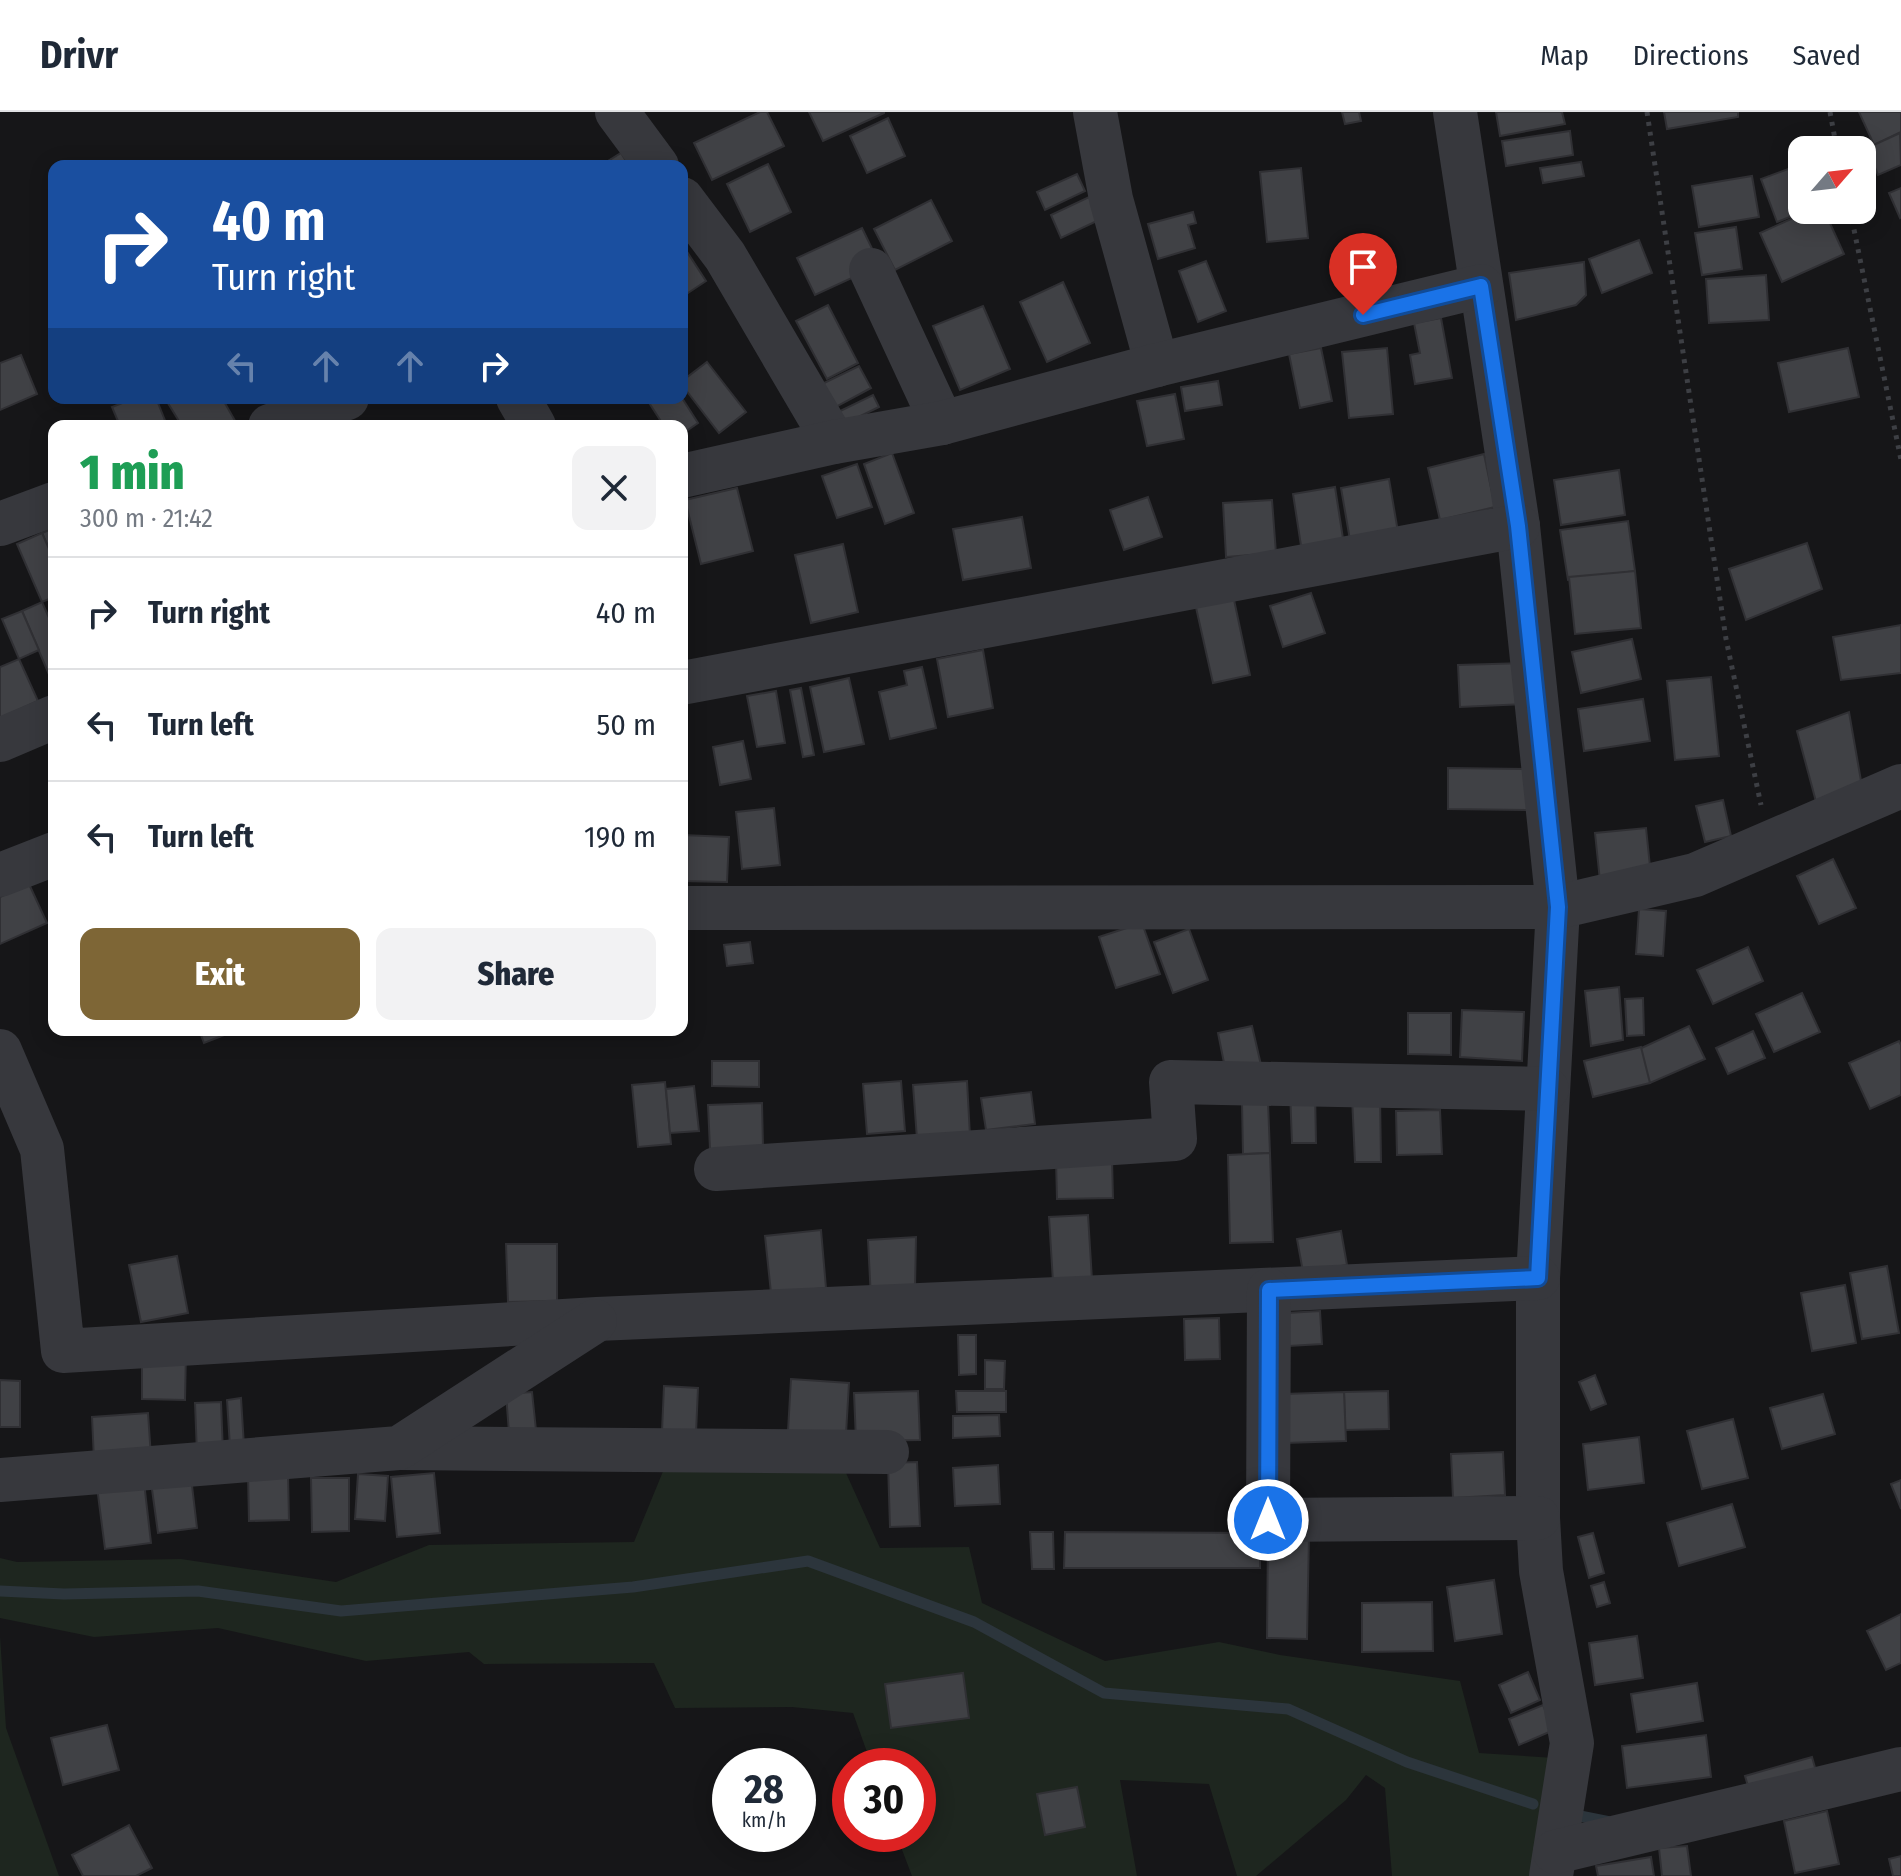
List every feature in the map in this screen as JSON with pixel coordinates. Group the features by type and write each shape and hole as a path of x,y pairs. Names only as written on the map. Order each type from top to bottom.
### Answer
{"street":[{"path":"617,112 653,160"},
{"path":"1095,112 1111,199 1157,365"},
{"path":"1455,112 1518,526 1558,907 1538,1278 1538,1518 1541,1571 1572,1743 1553,1864 1901,1769"},
{"path":"688,207 725,256 834,442"},
{"path":"871,270 942,423"},
{"path":"688,475 834,442 942,423 1157,365 1481,286"},
{"path":"286,420 330,404"},
{"path":"0,524 48,506"},
{"path":"688,682 1518,526"},
{"path":"0,740 48,720"},
{"path":"688,908 1558,907 1695,875 1901,786"},
{"path":"0,875 48,856"},
{"path":"0,1051 42,1149 63,1351 597,1319 1538,1278"},
{"path":"716,1169 1175,1139 1171,1082 1547,1089"},
{"path":"1269,1290 1268,1520 1538,1518"},
{"path":"399,1448 597,1319"},
{"path":"0,1480 399,1448 887,1452"}],"path":[{"path":"1647,112 1726,639 1769,843"},
{"path":"1830,112 1834,136"},
{"path":"1853,224 1901,460"}],"shaded area":[{"path":"664,1469 846,1473 880,1548 969,1547 982,1603 1105,1661 1219,1642 1280,1655 1460,1681 1479,1753 1570,1759 1551,1876 1392,1876 1385,1788 1366,1775 1346,1800 1256,1876 1237,1876 1209,1784 1120,1780 1137,1876 912,1876 903,1852 936,1852 936,1748 866,1748 853,1713 792,1707 675,1708 654,1663 484,1664 469,1652 366,1661 218,1628 94,1637 0,1618 0,1558 17,1562 181,1559 336,1582 429,1545 634,1542"},
{"path":"0,1636 6,1728 59,1876 0,1876"}],"building":[{"path":"760,112 767,112 784,146 712,180 694,143"},
{"path":"809,112 884,112 884,113 823,141"},
{"path":"1342,112 1359,112 1361,121 1345,124"},
{"path":"1496,112 1562,112 1565,124 1500,136"},
{"path":"1664,112 1738,112 1738,117 1667,129"},
{"path":"1859,112 1901,112 1901,132 1876,144 1876,136 1870,136"},
{"path":"888,118 905,156 867,173 850,136"},
{"path":"1570,131 1573,155 1506,166 1502,141"},
{"path":"1900,133 1901,165 1878,175 1876,144"},
{"path":"621,153 625,160 610,160"},
{"path":"1581,162 1584,176 1543,183 1540,168"},
{"path":"768,164 791,212 750,232 727,184"},
{"path":"1301,168 1308,238 1267,242 1260,172"},
{"path":"1788,169 1788,218 1777,222 1761,179"},
{"path":"1077,174 1085,191 1045,210 1037,192"},
{"path":"1752,176 1759,217 1699,227 1692,186"},
{"path":"1901,188 1901,217 1900,218 1889,193"},
{"path":"1089,197 1099,220 1061,238 1051,215"},
{"path":"931,200 952,241 895,270 874,229"},
{"path":"1193,212 1196,223 1188,225 1195,248 1158,259 1148,224"},
{"path":"1788,220 1788,224 1830,224 1844,254 1782,282 1760,233"},
{"path":"1736,227 1742,269 1702,275 1695,233"},
{"path":"862,228 880,265 815,295 797,258"},
{"path":"1639,240 1652,273 1602,293 1589,259"},
{"path":"688,253 706,281 688,293"},
{"path":"1206,261 1226,311 1198,322 1179,271"},
{"path":"1584,262 1586,295 1576,305 1516,320 1509,273"},
{"path":"1766,275 1769,320 1709,323 1706,279"},
{"path":"1063,282 1090,343 1047,362 1020,302"},
{"path":"828,305 858,363 827,379 796,321"},
{"path":"983,306 1010,369 960,390 933,326"},
{"path":"1441,318 1452,378 1415,384 1410,355 1420,353 1414,323"},
{"path":"1321,348 1332,401 1300,408 1289,354"},
{"path":"1387,348 1393,414 1349,418 1342,352"},
{"path":"1848,348 1859,397 1789,412 1778,363"},
{"path":"21,355 37,394 0,410 0,363"},
{"path":"707,362 746,412 719,433 688,393 688,376"},
{"path":"859,366 871,388 834,408 822,384"},
{"path":"1218,381 1222,405 1185,411 1181,387"},
{"path":"1175,394 1184,439 1147,446 1137,401"},
{"path":"873,395 879,407 840,426 834,414"},
{"path":"120,404 158,404 165,420 117,420 112,407"},
{"path":"168,404 225,404 235,420 178,420"},
{"path":"650,404 686,404 698,423 688,430 688,420 660,420"},
{"path":"892,453 914,513 885,524 864,464"},
{"path":"1484,454 1495,507 1440,520 1428,468"},
{"path":"857,464 872,507 837,518 822,476"},
{"path":"1619,470 1625,515 1561,525 1554,480"},
{"path":"1389,479 1398,532 1350,540 1341,488"},
{"path":"1335,487 1344,545 1302,552 1293,494"},
{"path":"737,488 753,551 701,564 688,512 688,499"},
{"path":"1148,497 1162,537 1124,550 1110,510"},
{"path":"1272,500 1276,553 1226,557 1223,503"},
{"path":"1022,517 1031,568 963,580 953,529"},
{"path":"1628,521 1635,571 1568,580 1560,530"},
{"path":"48,530 48,546 42,533"},
{"path":"42,533 48,546 48,600 42,602 17,544"},
{"path":"1807,543 1822,589 1746,620 1729,569"},
{"path":"843,544 858,612 811,623 795,555"},
{"path":"1635,571 1641,628 1575,634 1569,577"},
{"path":"1311,593 1325,633 1283,647 1270,606"},
{"path":"1233,595 1250,675 1213,683 1195,603"},
{"path":"42,602 48,616 48,672 22,611"},
{"path":"22,611 39,650 19,659 2,619"},
{"path":"1901,625 1901,673 1841,680 1833,637"},
{"path":"1632,639 1641,679 1581,693 1572,652"},
{"path":"983,650 993,708 948,717 937,659"},
{"path":"19,659 38,701 0,718 0,667"},
{"path":"1527,663 1528,704 1460,707 1458,665"},
{"path":"922,667 936,728 890,739 879,692 907,685 904,671"},
{"path":"1711,677 1719,756 1675,760 1667,681"},
{"path":"849,678 864,744 824,752 810,687"},
{"path":"801,688 814,755 803,757 790,690"},
{"path":"776,691 785,743 757,747 747,696"},
{"path":"1643,699 1650,741 1584,751 1578,709"},
{"path":"1849,712 1864,798 1818,809 1797,731"},
{"path":"743,741 751,779 720,785 713,747"},
{"path":"1448,768 1529,769 1529,810 1448,809"},
{"path":"1723,800 1731,836 1705,842 1696,806"},
{"path":"774,808 780,865 742,869 736,812"},
{"path":"1646,828 1651,876 1600,881 1595,833"},
{"path":"688,835 729,837 727,882 688,881"},
{"path":"1833,859 1856,908 1819,924 1797,876"},
{"path":"29,884 47,923 0,944 0,897"},
{"path":"1639,909 1666,911 1663,956 1636,954"},
{"path":"1142,923 1160,974 1116,988 1099,937"},
{"path":"1189,929 1208,980 1173,993 1154,942"},
{"path":"750,942 753,963 727,966 724,945"},
{"path":"1748,947 1763,981 1713,1004 1697,970"},
{"path":"1619,987 1623,1040 1591,1046 1585,991"},
{"path":"1802,993 1820,1032 1774,1052 1756,1014"},
{"path":"1643,998 1644,1035 1627,1036 1625,999"},
{"path":"1462,1010 1524,1012 1522,1061 1460,1057"},
{"path":"1408,1013 1451,1013 1451,1055 1408,1054"},
{"path":"1252,1026 1261,1065 1226,1073 1218,1033"},
{"path":"1689,1026 1705,1059 1650,1083 1635,1051"},
{"path":"1753,1031 1765,1058 1728,1074 1716,1048"},
{"path":"201,1036 222,1036 204,1043"},
{"path":"1899,1041 1901,1095 1870,1109 1849,1063"},
{"path":"1641,1047 1650,1083 1593,1097 1584,1061"},
{"path":"712,1061 759,1061 759,1087 712,1086"},
{"path":"901,1081 905,1131 867,1134 863,1084"},
{"path":"967,1081 970,1136 917,1139 913,1085"},
{"path":"665,1082 671,1144 638,1147 632,1085"},
{"path":"694,1086 699,1131 670,1133 666,1089"},
{"path":"1290,1091 1315,1091 1316,1143 1292,1143"},
{"path":"1031,1092 1035,1124 986,1130 981,1098"},
{"path":"1380,1096 1381,1162 1355,1162 1352,1097"},
{"path":"1268,1102 1270,1153 1243,1154 1242,1103"},
{"path":"762,1103 763,1147 710,1149 708,1105"},
{"path":"1440,1110 1442,1154 1397,1155 1396,1111"},
{"path":"1270,1153 1273,1242 1230,1243 1228,1155"},
{"path":"1112,1159 1113,1198 1057,1199 1056,1160"},
{"path":"1088,1215 1092,1280 1053,1282 1049,1217"},
{"path":"821,1230 826,1288 771,1293 765,1236"},
{"path":"1341,1231 1347,1265 1303,1272 1297,1239"},
{"path":"916,1237 915,1288 871,1299 868,1240"},
{"path":"506,1244 557,1244 557,1301 508,1302"},
{"path":"177,1256 188,1313 141,1322 129,1265"},
{"path":"1887,1266 1899,1333 1862,1339 1850,1273"},
{"path":"1845,1285 1856,1343 1812,1351 1801,1293"},
{"path":"1320,1311 1322,1344 1289,1346 1287,1313"},
{"path":"1219,1318 1220,1359 1185,1360 1184,1319"},
{"path":"958,1335 976,1335 976,1374 959,1375"},
{"path":"142,1350 186,1351 185,1400 142,1399"},
{"path":"985,1360 1005,1361 1004,1389 985,1389"},
{"path":"1595,1375 1606,1404 1591,1410 1579,1382"},
{"path":"791,1379 849,1383 846,1434 788,1431"},
{"path":"0,1380 20,1381 20,1427 0,1427"},
{"path":"664,1386 698,1388 696,1433 662,1431"},
{"path":"918,1391 920,1440 856,1441 854,1393"},
{"path":"956,1391 1006,1391 1006,1412 957,1412"},
{"path":"1388,1391 1389,1429 1345,1430 1344,1392"},
{"path":"532,1392 536,1430 509,1433 506,1394"},
{"path":"1344,1392 1346,1441 1285,1443 1284,1394"},
{"path":"1823,1394 1835,1434 1782,1449 1770,1408"},
{"path":"241,1398 244,1446 230,1447 227,1400"},
{"path":"221,1402 223,1453 197,1454 195,1403"},
{"path":"148,1413 151,1457 94,1460 92,1417"},
{"path":"999,1415 1000,1436 953,1438 953,1416"},
{"path":"1733,1419 1748,1478 1702,1489 1687,1431"},
{"path":"1639,1437 1644,1483 1588,1490 1583,1444"},
{"path":"1503,1452 1505,1495 1453,1498 1451,1454"},
{"path":"917,1462 920,1526 890,1527 888,1463"},
{"path":"998,1465 1000,1504 955,1506 953,1468"},
{"path":"434,1473 440,1533 397,1537 391,1477"},
{"path":"288,1474 289,1520 249,1521 248,1475"},
{"path":"358,1474 388,1476 385,1521 355,1519"},
{"path":"191,1477 197,1528 158,1533 151,1482"},
{"path":"311,1478 349,1478 349,1531 312,1532"},
{"path":"1901,1480 1901,1509 1891,1484"},
{"path":"144,1482 151,1543 105,1549 97,1487"},
{"path":"1732,1504 1745,1547 1679,1566 1667,1523"},
{"path":"1030,1532 1053,1532 1054,1569 1032,1569"},
{"path":"1065,1532 1260,1533 1260,1568 1064,1568"},
{"path":"1268,1533 1309,1534 1307,1639 1267,1638"},
{"path":"1593,1533 1604,1573 1589,1578 1578,1537"},
{"path":"1494,1580 1502,1634 1455,1641 1447,1587"},
{"path":"1604,1582 1610,1603 1597,1607 1591,1586"},
{"path":"1432,1602 1433,1651 1362,1652 1362,1603"},
{"path":"1901,1614 1901,1663 1886,1670 1867,1631"},
{"path":"1637,1636 1643,1678 1595,1685 1589,1643"},
{"path":"1528,1672 1540,1700 1511,1713 1499,1685"},
{"path":"963,1673 969,1718 891,1728 885,1684"},
{"path":"1697,1683 1703,1721 1637,1732 1631,1694"},
{"path":"1543,1705 1554,1730 1519,1745 1509,1719"},
{"path":"107,1725 119,1770 63,1785 51,1738"},
{"path":"1706,1735 1711,1777 1627,1788 1622,1746"},
{"path":"1812,1757 1818,1778 1751,1796 1745,1776"},
{"path":"1077,1787 1085,1827 1045,1835 1037,1794"},
{"path":"1827,1811 1839,1864 1795,1873 1784,1821"},
{"path":"129,1825 152,1868 136,1876 83,1876 72,1855"},
{"path":"1687,1846 1691,1876 1662,1876 1659,1848"},
{"path":"1901,1856 1901,1876 1893,1876 1889,1859"},
{"path":"1651,1857 1654,1876 1598,1876 1596,1866"}],"waterway":[{"path":"0,1591 64,1594 198,1591 341,1611 633,1587 808,1561 974,1622 1104,1693 1288,1709 1407,1762 1533,1804"},
{"path":"1575,1815 1610,1822"}],"route":[{"path":"1268,1520 1269,1290 1538,1278 1558,907 1518,526 1481,286 1363,315"}]}
